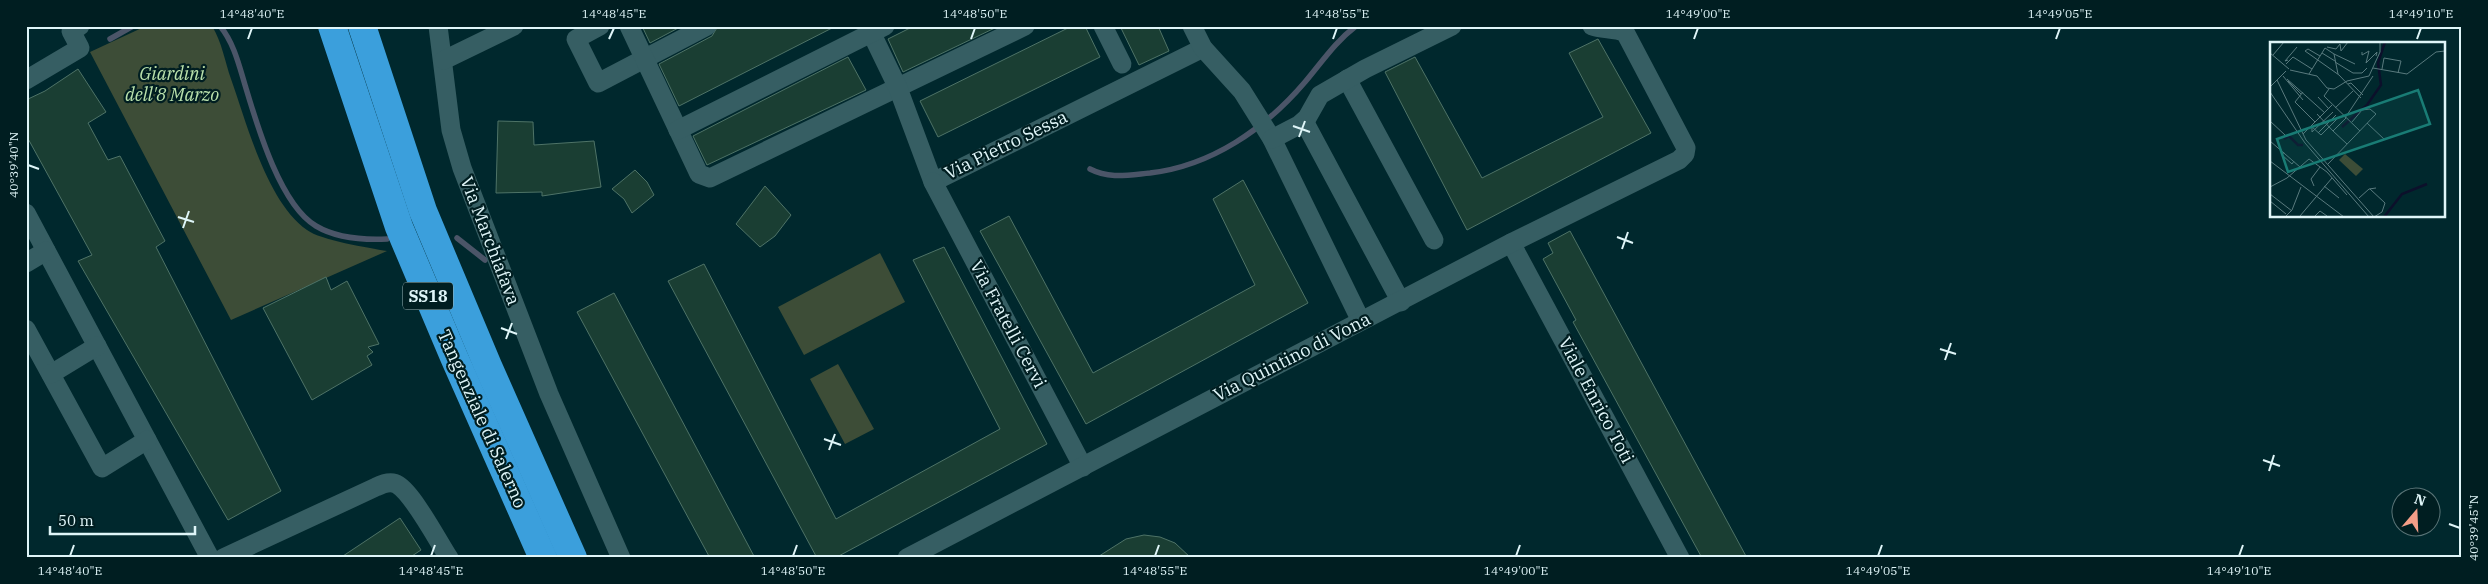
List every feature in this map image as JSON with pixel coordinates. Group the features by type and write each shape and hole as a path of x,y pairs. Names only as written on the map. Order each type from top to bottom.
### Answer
{"highway":[{"name":"Tangenziale di Salerno","path":"332,26 399,227 543,558"},
{"name":"Tangenziale di Salerno","path":"362,26 423,211 488,366 573,558"}],"street":[{"path":"26,80 80,48 71,31 80,26"},
{"name":"Via Marchiafava","path":"438,26 444,60 451,130 462,168 549,394 621,558"},
{"path":"444,60 514,26"},
{"path":"600,26 576,39 598,83 707,26"},
{"path":"629,26 699,174 710,178 1025,26"},
{"path":"1103,26 1122,64"},
{"path":"1272,139 1304,121 1320,95 1452,26"},
{"name":"Via Quintino di Vona","path":"907,558 1511,243 1679,160 1685,154 1686,148 1626,34 1618,30 1607,31 1592,26"},
{"path":"678,130 875,28"},
{"name":"Via Pietro Sessa","path":"875,28 933,182 1200,34"},
{"path":"1200,34 1242,91 1272,139 1361,321"},
{"path":"1348,79 1434,240"},
{"path":"1304,121 1401,302"},
{"name":"Via Fratelli Cervi","path":"933,182 1083,467"},
{"path":"26,214 210,558"},
{"name":"Viale Enrico Toti","path":"1511,243 1680,558"},
{"path":"26,263 46,251"},
{"path":"26,329 102,468 147,440"},
{"path":"51,374 97,346"},
{"path":"223,558 385,483 398,484 415,506 449,558"}],"green space":[{"name":"Giardini dell'8 Marzo","path":"146,26 212,26 221,45 260,161 280,201 293,217 313,234 345,243 387,251 231,320 90,52"},
{"path":"880,253 905,302 804,355 778,307"},
{"path":"838,364 874,429 845,444 810,379"}],"building":[{"path":"642,26 682,26 650,43"},
{"path":"718,26 836,26 679,106 659,64 712,36"},
{"path":"914,26 999,26 903,72 888,39"},
{"path":"1072,26 1085,26 1100,57 938,137 920,101"},
{"path":"1120,26 1158,26 1169,51 1139,65"},
{"path":"1598,39 1651,133 1467,230 1385,72 1415,57 1482,178 1603,117 1569,53"},
{"path":"848,57 866,90 707,165 693,136"},
{"path":"78,69 106,112 88,123 108,160 120,156 165,241 156,247 281,491 228,520 78,261 92,255 26,135 26,100 45,91"},
{"path":"498,121 533,122 534,145 594,141 601,187 542,196 542,192 496,193"},
{"path":"635,170 647,182 654,195 632,213 624,199 612,189"},
{"path":"1243,180 1308,303 1086,424 980,231 1009,216 1093,373 1255,285 1213,199"},
{"path":"765,186 791,215 775,236 760,247 736,224"},
{"path":"1570,231 1747,558 1702,558 1573,322 1576,320 1543,259 1553,253 1548,243"},
{"path":"944,247 1047,444 835,558 817,558 668,281 704,264 836,519 1000,429 913,260"},
{"path":"326,277 331,290 347,281 379,344 368,347 373,352 367,356 372,365 312,400 263,308"},
{"path":"614,293 755,558 710,558 577,312"},
{"path":"400,518 421,550 409,558 340,558"},
{"path":"1144,535 1160,537 1175,543 1191,558 1096,558 1126,539"}],"waterway":[{"path":"110,39 133,26"},
{"path":"220,26 235,54 263,142 291,201 303,216 324,230 351,237 387,239"},
{"path":"1090,169 1112,175 1150,173 1173,169 1215,154 1235,143 1272,115 1305,82 1335,45 1356,26"},
{"path":"457,238 485,260"}]}
